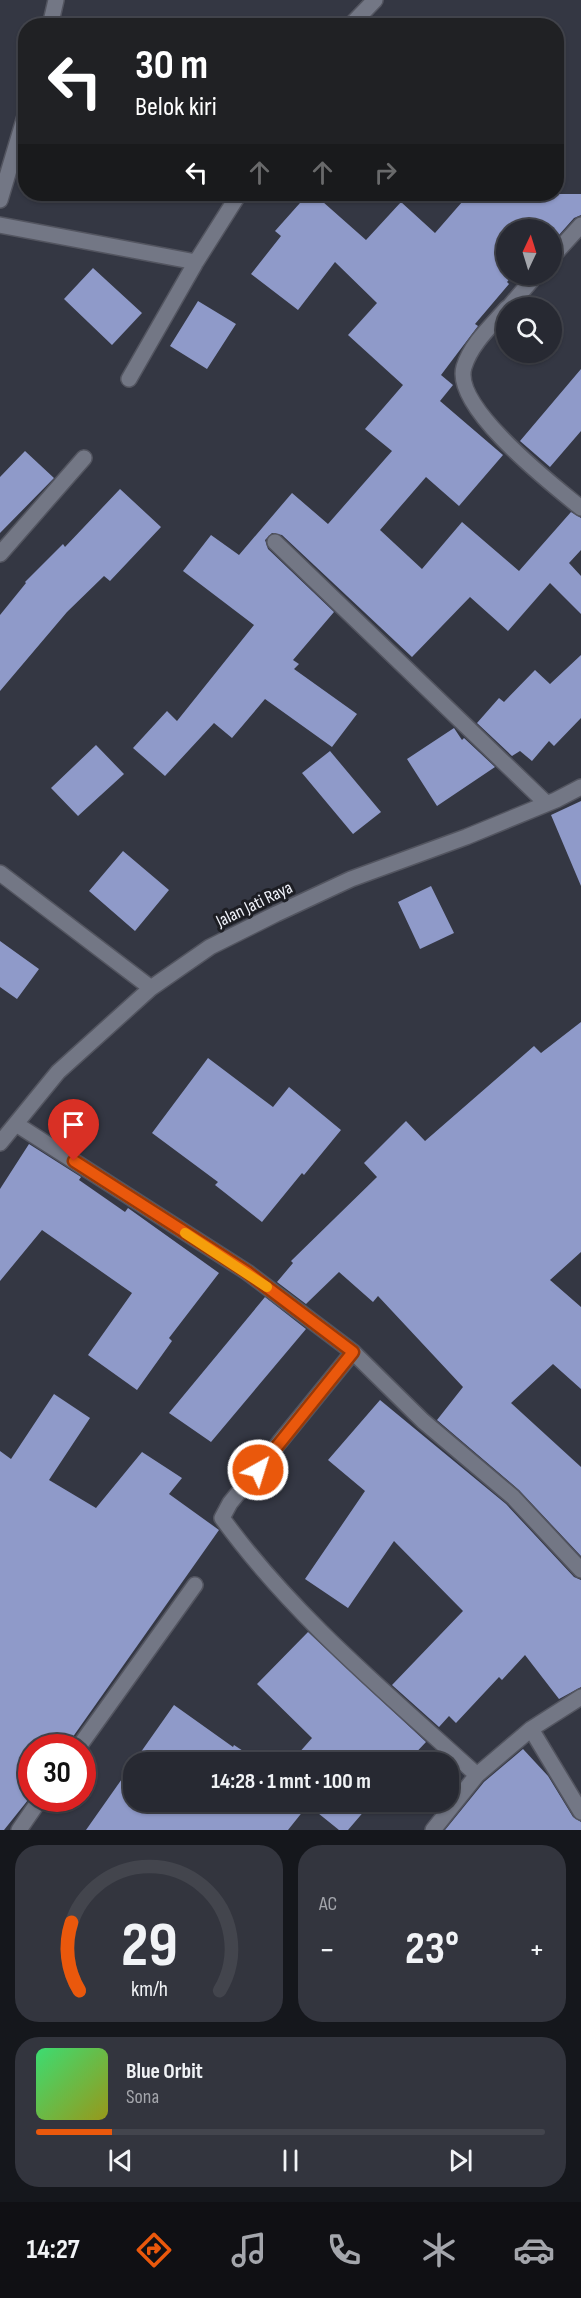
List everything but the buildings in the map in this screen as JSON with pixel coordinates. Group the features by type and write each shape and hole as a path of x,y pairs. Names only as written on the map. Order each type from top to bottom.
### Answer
{"street":[{"path":"52,18 56,0"},
{"path":"358,18 375,0"},
{"path":"0,200 18,140"},
{"path":"129,379 196,262 235,201"},
{"path":"0,225 196,262"},
{"path":"562,246 581,225"},
{"path":"517,297 527,285"},
{"path":"496,321 471,352 463,370 464,386 481,414 515,453 581,508"},
{"path":"0,554 84,458"},
{"path":"274,542 546,804"},
{"name":"Jalan Jati Raya","path":"0,1143 58,1072 152,988 210,947 351,879 466,837 581,787"},
{"path":"0,873 152,988"},
{"path":"16,1124 247,1272 353,1352 423,1421 513,1497 581,1570"},
{"path":"353,1352 230,1503 222,1518 268,1576 317,1629 477,1775"},
{"path":"88,1734 195,1585"},
{"path":"433,1830 477,1775 531,1729 581,1697"},
{"path":"531,1729 581,1812"},
{"path":"19,1830 31,1812"}],"slow traffic":[{"path":"185,1233 267,1287"}],"route":[{"path":"74,1161 247,1272 353,1352 258,1470"}]}
